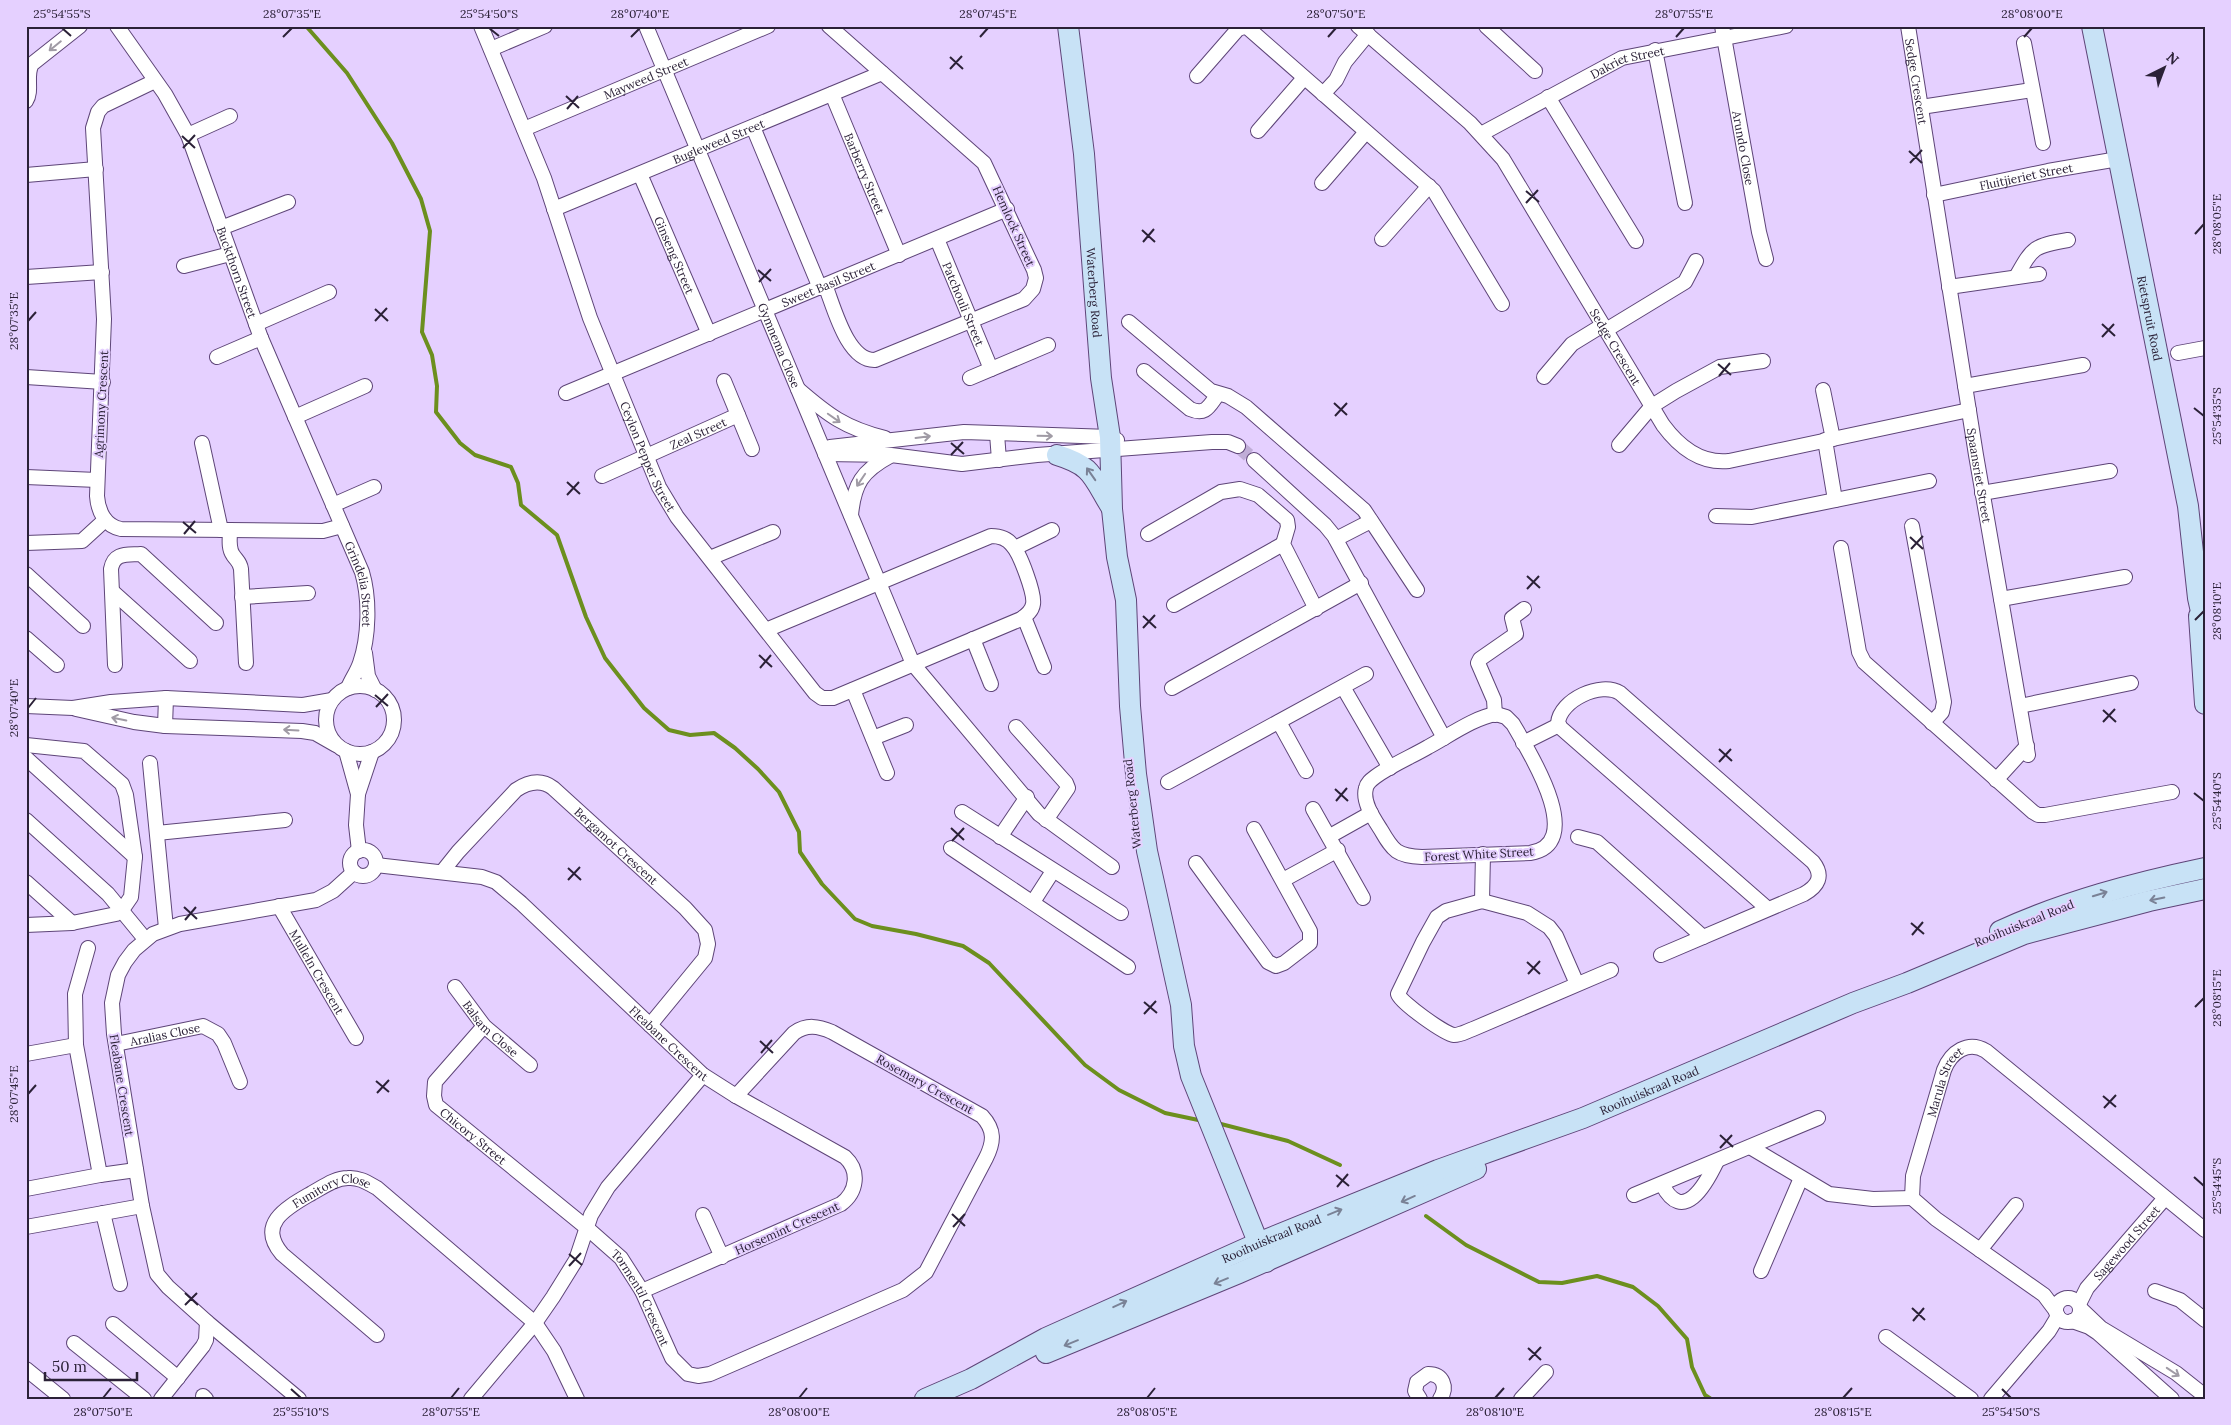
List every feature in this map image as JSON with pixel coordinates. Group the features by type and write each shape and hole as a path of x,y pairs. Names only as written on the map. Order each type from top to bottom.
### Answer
{"main road":[{"name":"Waterberg Road","path":"1068,26 1084,154 1101,378 1110,444 1112,509 1126,600 1130,706 1137,782 1147,851 1181,1005 1184,1046 1191,1076 1200,1104 1266,1262"},
{"name":"Rietspruit Road","path":"2092,26 2188,506 2202,620 2205,704"},
{"path":"1057,455 1084,466 1091,473 1112,509"},
{"name":"Rooihuiskraal Road","path":"1852,1003 1867,992 2053,908 2131,884 2205,868"},
{"name":"Rooihuiskraal Road","path":"925,1399 971,1379 1046,1338 1258,1243 1438,1170 1583,1118 1852,1003 1908,983 2024,934 2149,901 2205,889"},
{"name":"Rooihuiskraal Road","path":"971,1379 1010,1367 1134,1318 1266,1262 1544,1141 1583,1118"}],"street":[{"path":"26,101 29,96 29,70 32,64 80,26"},
{"name":"Buckthorn Street","path":"117,26 177,114 188,136 261,338 342,526"},
{"name":"Ceylon Pepper Street","path":"481,26 524,129 554,210 585,306 646,457 667,501 818,695 829,698 853,690 1024,618"},
{"path":"491,49 545,26"},
{"name":"Gymnema Close","path":"646,26 913,664 1046,820 1112,867"},
{"name":"Mayweed Street","path":"524,129 768,26"},
{"name":"Hemlock Street","path":"753,127 822,286 850,345 858,355 866,359 875,360 1024,299 1031,292 1034,284 1034,270 984,163 829,26"},
{"path":"1486,26 1535,71"},
{"name":"Dakriet Street","path":"1481,134 1615,60 1723,32 1786,26"},
{"name":"Sedge Crescent","path":"1908,26 1934,195"},
{"path":"1197,76 1238,29 1244,27 1429,186 1443,204 1502,304"},
{"path":"1323,94 1336,80 1344,62 1363,30"},
{"name":"Sedge Crescent","path":"1363,30 1481,134 1506,164 1663,425 1676,441 1692,453 1711,461 1730,461 1969,410"},
{"name":"Arundo Close","path":"1723,32 1759,232 1766,259"},
{"path":"2024,43 2043,143"},
{"path":"1655,50 1685,203"},
{"name":"Bugleweed Street","path":"554,210 882,73"},
{"path":"1258,130 1304,78"},
{"name":"Agrimony Crescent","path":"105,520 97,502 104,319 93,128 98,112 113,100 154,81"},
{"path":"1921,107 2032,90"},
{"name":"Barberry Street","path":"832,94 899,255"},
{"path":"1548,97 1636,241"},
{"path":"188,136 230,116"},
{"path":"1322,183 1366,132"},
{"name":"Fluitjieriet Street","path":"1934,195 2048,171 2118,159"},
{"path":"26,175 96,169"},
{"name":"Ginseng Street","path":"640,174 709,334"},
{"path":"1382,239 1429,186"},
{"name":"Spaansriet Street","path":"1934,195 1982,492 2028,750 1996,780"},
{"path":"221,228 288,202"},
{"name":"Sweet Basil Street","path":"566,393 1007,209"},
{"name":"Patchouli Street","path":"937,239 991,369"},
{"path":"2016,277 2029,254 2035,248 2044,244 2068,240"},
{"path":"184,266 230,254"},
{"path":"1544,377 1569,346 1605,328 1685,282 1696,261"},
{"path":"26,277 102,272"},
{"path":"1949,287 2039,274"},
{"path":"256,324 329,292"},
{"path":"1129,322 1205,387 1218,394 1232,398 1246,407 1364,510 1417,590"},
{"path":"217,357 261,338"},
{"path":"970,378 1048,345"},
{"path":"2178,353 2205,348"},
{"path":"1619,445 1652,406 1717,368 1763,361"},
{"path":"1965,386 2083,365"},
{"path":"1144,371 1190,409 1198,412 1204,410 1218,394"},
{"path":"26,377 102,382"},
{"name":"Zeal Street","path":"724,381 752,449"},
{"path":"295,417 366,386"},
{"path":"796,387 838,422 852,429 893,440"},
{"path":"1823,390 1835,500"},
{"name":"Zeal Street","path":"602,476 738,415"},
{"path":"823,451 893,440 964,432 1137,446 1228,442 1238,446"},
{"path":"997,434 999,460"},
{"path":"202,443 230,549 241,567 246,663"},
{"path":"823,451 962,464 1057,455 1110,444"},
{"path":"851,517 853,498 862,478 875,464 890,456"},
{"path":"1254,460 1325,525 1336,540 1444,738"},
{"path":"1982,492 2110,471"},
{"path":"26,477 97,480"},
{"path":"1716,516 1752,517 1930,481"},
{"path":"333,505 374,487"},
{"path":"1148,534 1221,492 1240,490 1258,496 1287,520 1288,528 1283,544 1174,604"},
{"path":"26,543 82,542 105,520 116,528 141,529 323,531 342,526"},
{"path":"1336,540 1371,520"},
{"name":"Grindelia Street","path":"342,526 364,580 367,610 364,645 365,665 375,690"},
{"path":"1912,526 1944,702 1942,712 1932,723"},
{"path":"141,529 141,554"},
{"path":"1015,548 1052,530"},
{"path":"710,558 772,532"},
{"path":"766,630 986,538 1000,537 1008,540 1015,548 1033,595 1032,609 1024,618 1044,666"},
{"path":"1283,544 1316,609"},
{"path":"1841,548 1861,658 1870,669 2038,815 2172,792"},
{"path":"116,665 112,569 114,560 120,555 141,554 216,623"},
{"path":"26,574 83,626"},
{"path":"2001,598 2125,578"},
{"path":"1172,688 1361,583"},
{"path":"112,592 190,661"},
{"path":"242,597 308,593"},
{"path":"1495,715 1494,700 1478,663 1480,659 1516,634 1512,618 1524,609"},
{"path":"26,638 57,665"},
{"path":"973,640 991,684"},
{"name":"Grindelia Street","path":"348,688 360,662 364,645"},
{"path":"1168,782 1366,674"},
{"path":"2020,706 2131,683"},
{"path":"26,706 73,708 134,722 165,726 302,731 315,733 341,748 359,754 372,752 386,742 393,727 394,716 390,705 384,696 366,686 348,688 332,700 328,708 327,728 341,748 358,794"},
{"path":"1343,687 1390,768"},
{"path":"1559,725 1560,714 1579,696 1604,688 1617,691 1813,862 1820,874 1816,886 1804,894 1661,955"},
{"path":"853,690 887,773"},
{"path":"73,708 102,703 166,698 303,705 332,700"},
{"path":"165,726 166,698"},
{"name":"Forest White Street","path":"1495,715 1511,721 1550,795 1553,807 1553,835 1549,845 1540,851 1404,856 1392,848 1371,813 1365,794 1367,785 1374,777 1444,738 1486,717 1495,715"},
{"path":"1279,722 1306,771"},
{"path":"873,738 906,725"},
{"path":"1523,743 1559,725"},
{"path":"1559,725 1768,908"},
{"path":"1016,727 1066,783 1068,788 1046,820"},
{"path":"26,745 84,751 122,784 126,795 135,857 133,890 122,910 105,917 72,923 26,925"},
{"path":"359,851 356,831 358,794 372,752"},
{"path":"26,758 135,857"},
{"path":"150,763 166,928"},
{"name":"Bergamot Crescent","path":"442,872 516,790 523,785 536,782 553,788 684,908 705,930 708,944 705,958 650,1025"},
{"path":"1000,837 1027,797"},
{"path":"1313,809 1364,898"},
{"path":"962,812 1121,914"},
{"path":"1330,836 1371,813"},
{"path":"26,820 108,894 145,940"},
{"path":"157,833 285,820"},
{"path":"1196,863 1268,962 1273,966 1280,965 1310,943 1311,937 1309,927 1254,829"},
{"path":"1578,837 1597,842 1703,937"},
{"path":"951,848 1128,968"},
{"path":"1283,880 1338,850"},
{"path":"359,851 367,851 372,854 376,865 370,874 358,875 354,872 350,861 352,856 359,851"},
{"path":"1482,901 1483,854"},
{"name":"Fleabane Crescent","path":"376,865 482,877 502,886 703,1075 608,1187 590,1215 576,1260 553,1297 535,1322 471,1399"},
{"path":"1033,902 1053,871"},
{"name":"Fleabane Crescent","path":"299,1399 168,1288 157,1274 142,1206 116,1044 112,1018 113,990 125,962 145,940 166,928 279,906 305,903 323,897 333,891 354,872"},
{"path":"26,882 72,923"},
{"path":"1577,984 1556,936 1548,927 1527,912 1482,901 1451,909 1437,917 1400,987 1399,996 1404,1003 1449,1034 1459,1034 1611,970"},
{"name":"MulleIn Crescent","path":"279,906 356,1038"},
{"path":"88,948 75,994 76,1045 100,1174"},
{"name":"Balsam Close","path":"456,987 484,1026 530,1065"},
{"name":"Aralias Close","path":"116,1044 203,1026 218,1034 240,1082"},
{"name":"Chicory Street","path":"484,1026 435,1082 434,1096 436,1105 587,1228"},
{"name":"Rosemary Crescent","path":"688,1374 698,1376 710,1374 903,1290 921,1278 926,1272 992,1147 992,1130 982,1116 832,1032 817,1027 804,1027 794,1034 736,1096"},
{"path":"26,1054 76,1045"},
{"name":"Marula Street","path":"1912,1198 1913,1176 1944,1070 1952,1055 1964,1048 1973,1047 1986,1051 2205,1230"},
{"name":"Horsemint Crescent","path":"642,1291 841,1204 852,1192 855,1180 853,1167 844,1157 736,1096 703,1075"},
{"path":"1634,1195 1818,1118"},
{"path":"1750,1147 1832,1195 1873,1199 1912,1198 1924,1210 2044,1295 2176,1373 2205,1396"},
{"path":"1662,1184 1672,1199 1680,1202 1687,1201 1698,1192 1717,1161"},
{"path":"26,1189 100,1174 136,1170"},
{"name":"Fumitory Close","path":"377,1335 282,1254 272,1236 277,1217 285,1209 337,1180 357,1178 377,1188 535,1322"},
{"path":"1761,1271 1801,1178"},
{"name":"Sagewood Street","path":"1991,1399 2165,1198"},
{"path":"1980,1250 2016,1205"},
{"path":"26,1227 142,1206"},
{"path":"103,1213 120,1284"},
{"path":"703,1215 722,1257"},
{"name":"Tormentil Crescent","path":"587,1228 621,1258 642,1291 672,1358 688,1374"},
{"path":"2156,1291 2180,1300 2205,1320"},
{"path":"2068,1310 2098,1333 2172,1399"},
{"path":"161,1399 203,1346 206,1340 207,1322"},
{"path":"535,1322 554,1351 577,1399"},
{"path":"113,1324 178,1378"},
{"path":"1886,1337 1971,1399"},
{"path":"74,1343 144,1399"},
{"path":"26,1370 63,1399"},
{"path":"1521,1399 1546,1372"},
{"path":"1420,1399 1415,1391 1417,1382 1428,1374 1438,1376 1444,1384 1444,1393 1440,1399"}],"waterway":[{"path":"306,26 347,73 392,143 421,199 430,231 422,332 432,355 437,386 436,412 460,443 475,455 511,467 518,483 521,505 557,535 586,617 605,658 644,708 669,730 690,735 714,733 735,748 758,769 779,792 799,832 800,852 822,884 855,919 872,926 916,934 963,946 989,963 1085,1065 1119,1090 1165,1113 1203,1121"},
{"path":"1217,1123 1288,1141 1340,1165"},
{"path":"1426,1216 1466,1245 1539,1282 1562,1283 1597,1276 1633,1287 1658,1306 1687,1339 1692,1367 1705,1395 1711,1399"}],"tunnel":[{"path":"1238,446 1254,460"}]}
